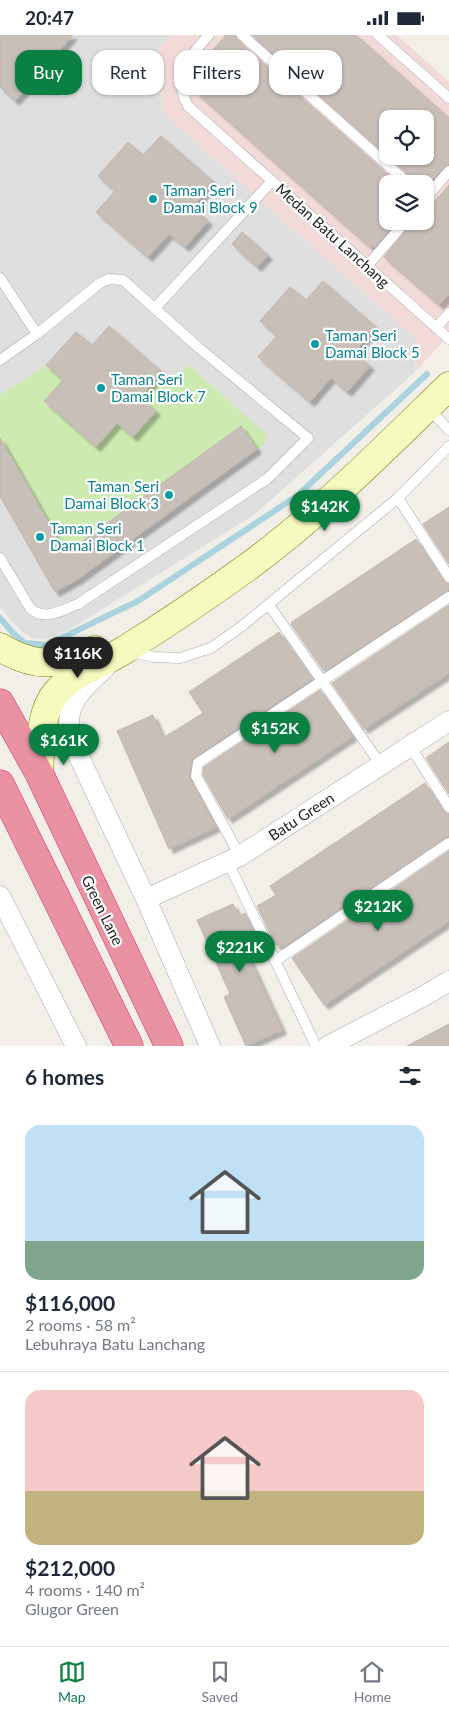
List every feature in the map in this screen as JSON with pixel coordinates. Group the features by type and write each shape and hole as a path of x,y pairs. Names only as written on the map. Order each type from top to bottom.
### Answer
{"highway":[{"name":"Green Lane","path":"0,703 39,773 169,1046"},
{"path":"0,784 129,1046"}],"street":[{"path":"39,773 44,721 49,703 55,694 74,677 124,651 250,565 300,525 449,386"},
{"path":"0,647 28,660 58,663 160,628"},
{"path":"124,651 78,695 70,710 68,727 72,741 146,899 210,1046"},
{"name":"Batu Green","path":"146,899 234,859 449,721"},
{"path":"0,897 76,1046"},
{"path":"328,1046 449,981"}],"lane":[{"name":"Medan Batu Lanchang","path":"209,35 186,62 182,78 184,97 188,105 449,339"},
{"path":"242,35 399,175"},
{"path":"378,35 449,98"},
{"path":"434,188 449,171"},
{"path":"155,308 272,181"},
{"path":"368,265 398,230"},
{"path":"0,278 37,334"},
{"path":"0,360 37,334 100,283 108,279 123,280 308,438 267,479 78,604 55,613 44,616 35,613 30,608 0,558"},
{"path":"436,328 449,313"},
{"path":"427,407 449,430"},
{"path":"124,651 154,657 180,658 211,648 269,605 398,498 449,446"},
{"path":"398,498 449,577"},
{"path":"316,1046 275,961 234,859 196,776 198,763 449,597"},
{"path":"269,605 381,765"},
{"path":"410,746 449,807"},
{"path":"275,961 449,843"}],"shaded area":[{"path":"0,35 172,35 158,50 92,50 92,95 162,95 163,113 417,340 415,372 254,515 67,631 45,639 31,638 21,631 0,608"},
{"path":"172,35 397,35 449,82 449,335 415,372 417,340 163,113 162,95 164,95 164,50 158,50"}],"green space":[{"path":"46,365 63,380 44,402 96,446 117,423 133,437 156,411 140,397 162,372 172,382 189,365 267,435 264,445 257,449 240,426 81,542 97,565 80,577 0,438 0,395"}],"building":[{"path":"0,35 73,35 60,50 15,50 15,95 20,95 15,101 0,87"},
{"path":"226,35 235,35 237,40 248,50 213,50"},
{"path":"252,35 356,35 449,118 449,164 434,178 434,175 409,175 398,165 434,165 434,110 379,110 379,148 319,95 342,95 342,50 269,50"},
{"path":"259,60 269,69 269,95 298,95 388,175 379,175 379,230 389,230 374,248 370,247 199,95 259,95"},
{"name":"Taman Seri Damai Block 9","path":"161,136 214,182 192,207 208,221 185,247 169,234 148,257 96,212 115,191 98,176 128,142 143,155"},
{"path":"449,185 449,295 439,305 384,257 406,230 434,230 434,202"},
{"path":"242,232 268,255 257,267 232,244"},
{"name":"Taman Seri Damai Block 5","path":"323,281 376,327 354,352 370,366 347,392 331,378 310,402 258,357 277,336 260,321 290,287 306,300"},
{"name":"Taman Seri Damai Block 7","path":"109,326 162,372 140,397 156,411 133,437 117,423 96,447 44,401 63,380 46,365 76,332 92,345"},
{"path":"241,426 257,449 78,579 55,592 0,496 0,438 66,553"},
{"path":"449,507 449,564 423,524"},
{"path":"416,539 443,581 449,584 449,590 324,671 291,624 292,622"},
{"path":"449,605 449,673 364,729 332,683"},
{"path":"279,632 312,679 192,759 190,779 216,827 169,849 117,731 153,715 163,738 203,713 189,692"},
{"path":"320,690 353,736 228,819 203,775 204,767"},
{"path":"449,742 449,794 426,758"},
{"path":"425,783 443,811 449,814 449,836 284,946 275,944 257,906 276,895 270,886"},
{"path":"449,851 449,921 324,1005 292,958"},
{"path":"233,904 239,916 245,913 259,942 250,942 255,952 248,956 282,1030 246,1046 224,997 230,994 197,920"},
{"path":"449,1024 449,1046 407,1046"}],"waterway":[{"path":"0,618 25,643 47,645 138,601 297,496 427,374"}],"place":[{"name":"Taman Seri Damai Block 9","path":"153,199"},
{"name":"Taman Seri Damai Block 5","path":"315,344"},
{"name":"Taman Seri Damai Block 7","path":"101,388"},
{"name":"Taman Seri Damai Block 3","path":"169,495"},
{"name":"Taman Seri Damai Block 1","path":"40,537"}]}
